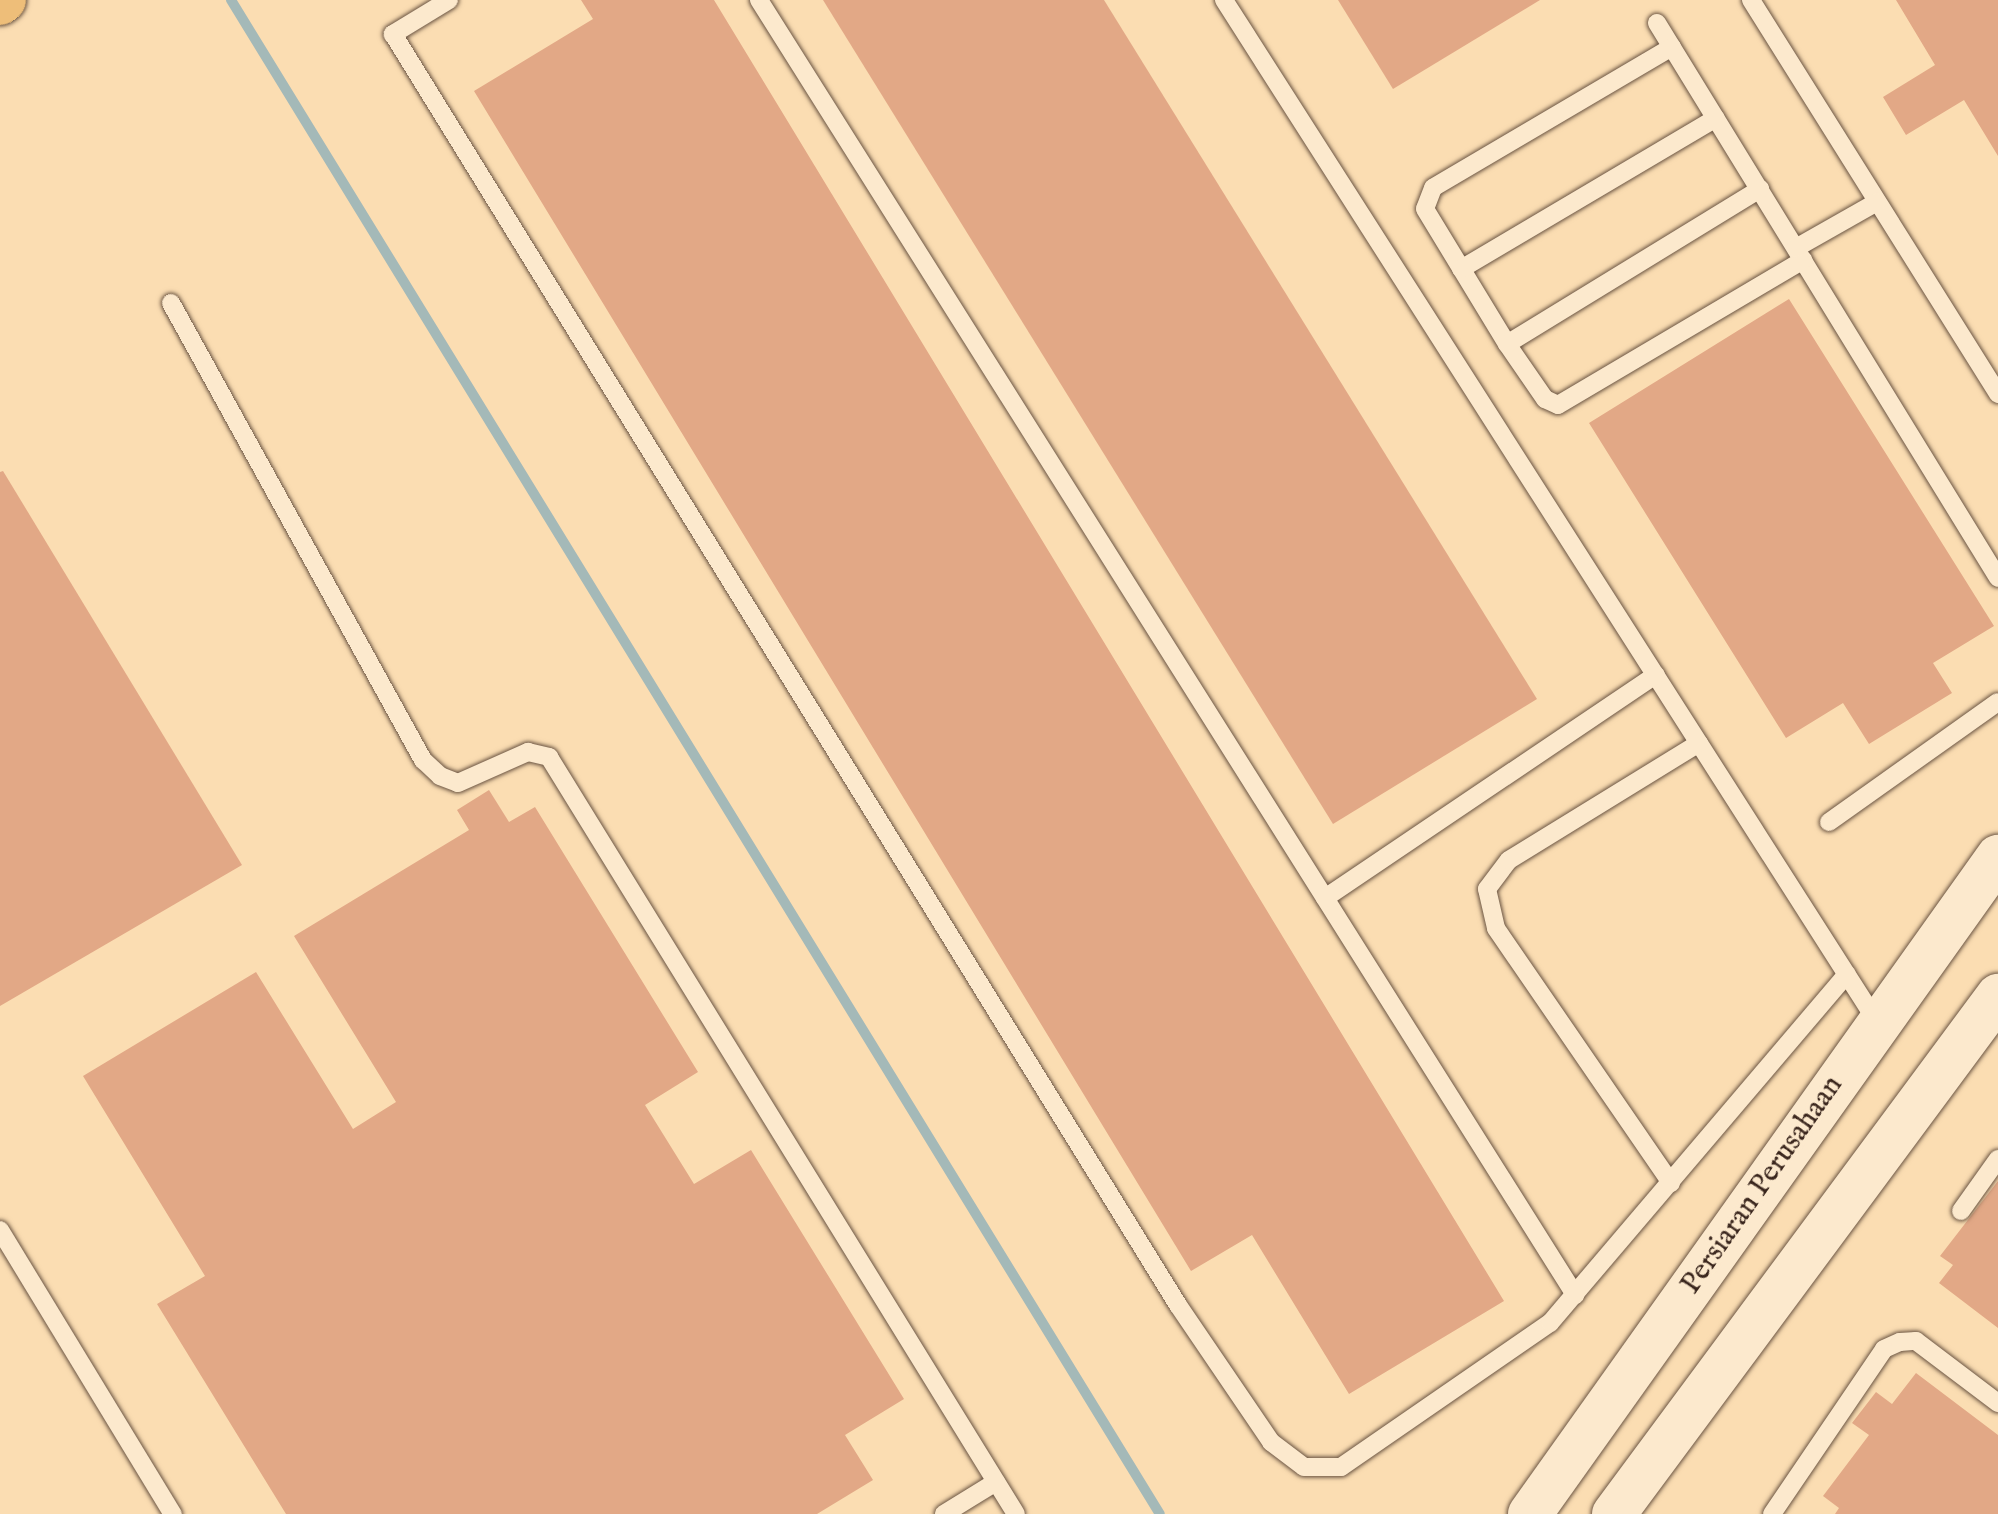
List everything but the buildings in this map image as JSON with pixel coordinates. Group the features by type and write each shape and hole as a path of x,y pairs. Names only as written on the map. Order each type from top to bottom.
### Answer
{"main road":[{"name":"Persiaran Perusahaan","path":"1530,1514 1877,1022 1998,857"},
{"path":"1614,1514 1998,996"}],"lane":[{"path":"449,0 393,34 1178,1305 1271,1442 1304,1467 1341,1467 1550,1323 1847,974"},
{"path":"759,0 1575,1295"},
{"path":"1224,0 1877,1022"},
{"path":"1751,0 1998,394"},
{"path":"1657,23 1998,578"},
{"path":"1672,47 1433,188 1425,209 1507,344 1545,399 1558,405 1877,202"},
{"path":"1461,269 1716,118"},
{"path":"1507,344 1760,189"},
{"path":"171,303 423,760 440,776 458,783 528,752 549,757 1016,1514"},
{"path":"1325,898 1656,675"},
{"path":"1829,822 1998,702"},
{"path":"1671,1183 1496,928 1487,889 1509,860 1699,743"},
{"path":"1961,1211 1998,1159"},
{"path":"0,1230 173,1514"},
{"path":"1772,1514 1884,1349 1900,1342 1916,1341 1998,1403"},
{"path":"944,1514 996,1482"}],"waterway":[{"path":"231,0 1160,1514"}]}
